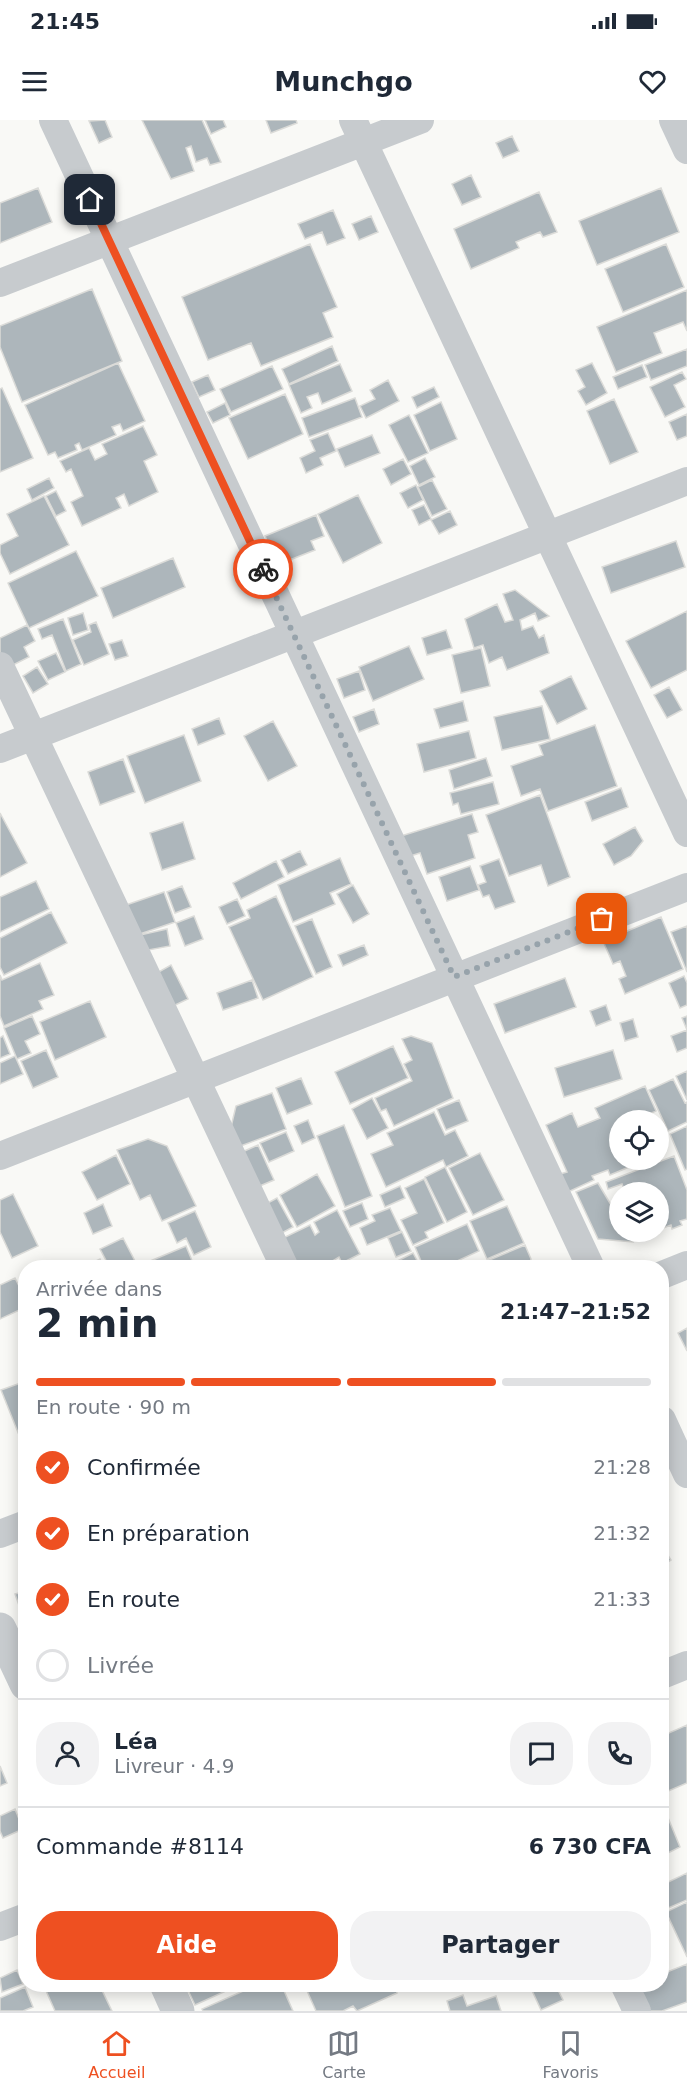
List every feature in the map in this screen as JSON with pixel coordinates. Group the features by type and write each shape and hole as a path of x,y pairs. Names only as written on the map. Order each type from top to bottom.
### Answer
{"street":[{"path":"53,120 587,1260"},
{"path":"0,283 109,241 359,131 420,120"},
{"path":"673,120 687,150"},
{"path":"359,131 687,833"},
{"path":"0,749 687,481"},
{"path":"0,666 281,1260"},
{"path":"0,1156 687,886"},
{"path":"669,1272 687,1265"},
{"path":"669,1434 687,1474"},
{"path":"0,1534 18,1527"},
{"path":"0,1629 18,1667"},
{"path":"669,1672 687,1665"},
{"path":"0,1927 18,1920"},
{"path":"170,1992 178,2011"},
{"path":"628,1992 637,2011"}],"building":[{"path":"105,120 112,137 99,143 89,121"},
{"path":"142,120 202,120 221,162 210,165 207,158 196,162 191,146 186,148 194,171 171,179"},
{"path":"205,120 223,120 226,127 211,134"},
{"path":"266,120 296,120 297,123 271,133"},
{"path":"512,136 519,151 503,158 496,143"},
{"path":"471,175 481,197 462,205 452,184"},
{"path":"38,188 52,222 0,243 0,203"},
{"path":"661,188 679,232 597,265 579,221"},
{"path":"539,192 557,232 543,237 540,232 516,242 519,248 471,269 454,229"},
{"path":"333,210 345,238 327,245 322,232 305,239 298,224"},
{"path":"371,216 378,232 359,240 352,224"},
{"path":"310,244 337,307 323,313 333,337 261,366 251,343 208,360 182,297"},
{"path":"666,244 684,287 623,312 605,269"},
{"path":"92,289 122,361 22,402 0,347 0,326"},
{"path":"687,290 687,331 683,322 654,333 662,353 616,372 597,327"},
{"path":"332,346 338,361 289,384 282,369"},
{"path":"687,349 687,366 651,380 645,365"},
{"path":"118,363 145,421 123,431 120,424 112,427 116,435 82,450 79,443 75,445 77,450 58,458 55,452 48,455 25,405"},
{"path":"592,363 607,393 586,405 578,391 585,387 576,370"},
{"path":"340,364 352,391 322,404 318,393 307,397 312,408 301,413 289,385"},
{"path":"642,365 647,377 618,389 613,377"},
{"path":"272,366 283,389 231,412 220,389"},
{"path":"682,372 686,379 674,385 685,407 665,417 650,387"},
{"path":"208,375 215,390 199,397 192,382"},
{"path":"388,380 399,401 366,418 360,406 375,399 370,390"},
{"path":"434,387 439,397 417,408 412,397"},
{"path":"2,388 33,458 0,472 0,389"},
{"path":"285,394 303,434 248,459 229,418"},
{"path":"355,398 362,417 309,437 302,418"},
{"path":"614,399 638,452 610,464 587,411"},
{"path":"441,402 457,439 430,451 414,415"},
{"path":"225,403 230,415 213,423 207,412"},
{"path":"687,414 687,436 677,440 669,422"},
{"path":"409,415 428,453 408,462 389,425"},
{"path":"143,426 157,455 144,461 158,492 129,506 124,494 116,498 121,508 82,526 71,502 83,496 71,469 66,472 60,461 89,448 95,460 107,454 102,444"},
{"path":"328,433 336,451 320,458 323,465 306,473 300,458 315,451 310,440"},
{"path":"372,435 380,453 345,467 337,449"},
{"path":"425,458 435,477 419,485 410,466"},
{"path":"403,459 411,474 391,485 383,469"},
{"path":"49,478 54,488 32,500 27,489"},
{"path":"432,480 447,509 432,516 418,487"},
{"path":"416,485 423,500 408,508 400,493"},
{"path":"56,491 66,511 56,516 46,496"},
{"path":"358,495 382,543 343,563 318,514"},
{"path":"44,496 69,545 10,574 0,553 0,545 18,536 7,514"},
{"path":"424,505 431,519 419,525 412,510"},
{"path":"450,511 457,525 439,534 431,520"},
{"path":"316,515 324,536 311,541 315,550 277,565 265,536"},
{"path":"676,541 685,567 611,593 602,567"},
{"path":"76,551 98,596 29,628 8,583"},
{"path":"173,558 185,587 113,618 101,588"},
{"path":"515,590 549,616 538,621 535,613 520,620 522,630 533,626 539,638 544,635 549,653 507,670 502,657 489,663 483,645 474,648 465,619 497,604 505,622 513,620 503,594"},
{"path":"687,611 687,670 651,688 626,641"},
{"path":"83,613 88,630 73,635 68,618"},
{"path":"63,619 81,664 66,671 52,635 42,639 38,629"},
{"path":"96,622 109,654 84,665 73,640 91,632 89,625"},
{"path":"27,625 35,641 24,647 29,657 7,668 0,655 0,638"},
{"path":"446,630 452,648 427,655 422,638"},
{"path":"122,640 128,656 115,660 109,644"},
{"path":"409,646 424,679 373,701 359,667"},
{"path":"481,648 490,686 461,693 452,655"},
{"path":"56,653 65,672 48,680 38,661"},
{"path":"37,667 48,684 33,693 23,676"},
{"path":"359,671 365,690 344,698 337,679"},
{"path":"571,676 587,709 557,724 540,691"},
{"path":"669,687 682,710 667,718 654,695"},
{"path":"463,701 468,721 440,728 434,709"},
{"path":"542,706 550,739 502,750 494,717"},
{"path":"374,709 379,724 359,732 353,717"},
{"path":"219,718 225,734 198,745 192,729"},
{"path":"273,721 297,766 268,781 244,736"},
{"path":"595,725 617,786 548,811 540,789 521,796 511,766 543,755 539,745"},
{"path":"469,731 476,758 424,772 417,744"},
{"path":"184,735 201,781 145,803 127,756"},
{"path":"486,758 492,776 454,789 449,770"},
{"path":"123,759 135,792 100,805 88,772"},
{"path":"493,782 499,804 461,814 458,803 453,805 450,793"},
{"path":"621,788 628,807 592,821 585,802"},
{"path":"540,795 570,877 548,886 541,865 509,876 486,815"},
{"path":"0,813 27,863 0,877"},
{"path":"472,814 478,832 468,835 475,858 427,874 420,853 407,857 401,836"},
{"path":"183,822 195,859 162,870 150,833"},
{"path":"635,827 643,841 631,856 614,865 603,844"},
{"path":"300,851 307,865 288,874 281,860"},
{"path":"340,858 351,884 330,893 335,904 293,922 278,885"},
{"path":"499,859 515,902 495,909 489,895 483,897 478,885 486,882 480,866"},
{"path":"276,861 284,877 241,899 233,883"},
{"path":"470,866 479,890 447,901 439,877"},
{"path":"36,881 49,909 0,932 0,897"},
{"path":"353,885 369,914 353,923 337,894"},
{"path":"182,886 191,907 175,913 167,892"},
{"path":"164,892 175,922 137,935 126,905"},
{"path":"276,896 313,977 263,1000 229,927 250,918 247,910"},
{"path":"237,899 245,916 227,924 219,907"},
{"path":"51,912 67,943 4,975 0,967 0,938"},
{"path":"194,916 203,939 185,946 176,923"},
{"path":"661,917 683,969 625,994 619,979 626,976 620,961 613,964 603,941"},
{"path":"312,919 332,967 316,974 295,926"},
{"path":"687,926 687,972 671,932"},
{"path":"167,929 170,946 143,951 140,935"},
{"path":"364,945 368,955 343,966 338,955"},
{"path":"40,963 54,995 39,1001 43,1009 4,1026 0,1016 0,975 2,980"},
{"path":"171,965 188,999 171,1007 155,974"},
{"path":"684,976 687,983 687,1005 680,1008 669,983"},
{"path":"565,978 576,1007 505,1033 494,1004"},
{"path":"252,980 258,998 223,1010 217,993"},
{"path":"90,1001 106,1037 55,1060 40,1022"},
{"path":"606,1005 611,1020 596,1026 590,1011"},
{"path":"32,1016 40,1034 25,1041 31,1053 17,1059 4,1028"},
{"path":"687,1016 687,1030 682,1018"},
{"path":"633,1019 638,1037 625,1041 620,1023"},
{"path":"687,1030 687,1048 677,1052 671,1036"},
{"path":"3,1036 10,1054 0,1058 0,1038"},
{"path":"411,1036 432,1043 453,1098 394,1126 386,1109 381,1111 375,1098 412,1081 404,1064 412,1060 402,1039"},
{"path":"393,1046 408,1078 350,1104 335,1072"},
{"path":"46,1050 58,1077 33,1088 21,1061"},
{"path":"613,1050 622,1079 564,1097 555,1068"},
{"path":"15,1056 23,1074 0,1084 0,1063"},
{"path":"687,1071 687,1100 676,1076"},
{"path":"301,1078 312,1104 287,1114 276,1088"},
{"path":"673,1079 685,1103 687,1102 687,1122 669,1131 669,1110 658,1110 649,1090"},
{"path":"645,1086 656,1110 609,1110 609,1170 622,1170 610,1175 608,1170 592,1176 594,1180 568,1192 560,1174 567,1172 546,1125 572,1113 578,1127 600,1118 595,1108"},
{"path":"272,1093 286,1129 238,1147 231,1127 236,1106"},
{"path":"372,1098 388,1128 367,1139 352,1109"},
{"path":"459,1100 468,1121 446,1130 437,1109"},
{"path":"434,1112 445,1135 455,1130 468,1156 446,1167 443,1160 386,1187 371,1154 393,1145 387,1133"},
{"path":"308,1120 315,1138 302,1144 294,1126"},
{"path":"344,1125 372,1196 345,1207 317,1136"},
{"path":"687,1126 687,1169 685,1170 670,1134"},
{"path":"286,1132 294,1151 269,1162 260,1143"},
{"path":"148,1139 167,1146 196,1206 162,1221 150,1195 140,1200 117,1150"},
{"path":"258,1145 274,1180 255,1188 240,1153"},
{"path":"480,1153 504,1200 473,1215 449,1168"},
{"path":"116,1155 130,1184 97,1200 82,1172"},
{"path":"674,1156 687,1190 687,1219 680,1221 682,1225 672,1229 671,1225 669,1226 669,1182 609,1182 608,1189 606,1182 637,1170 669,1170 669,1158"},
{"path":"445,1167 467,1212 447,1222 425,1177"},
{"path":"317,1174 335,1206 297,1227 280,1195"},
{"path":"424,1179 444,1223 425,1232 428,1238 413,1245 401,1220 417,1213 405,1188"},
{"path":"598,1183 609,1202 609,1240 598,1239 576,1192"},
{"path":"400,1186 405,1198 385,1207 380,1195"},
{"path":"13,1194 38,1246 12,1258 0,1232 0,1200"},
{"path":"277,1198 293,1227 280,1234 264,1205"},
{"path":"362,1203 368,1219 350,1227 343,1211"},
{"path":"103,1204 112,1226 93,1234 84,1213"},
{"path":"507,1206 524,1243 487,1259 470,1221"},
{"path":"390,1208 401,1231 367,1245 360,1228 375,1221 372,1215"},
{"path":"337,1210 360,1254 348,1260 340,1260 339,1257 334,1260 289,1260 279,1240 310,1225 315,1235 319,1232 314,1222"},
{"path":"195,1211 211,1247 194,1255 186,1238 177,1243 168,1223"},
{"path":"467,1224 479,1251 459,1260 421,1260 415,1247"},
{"path":"402,1232 411,1251 396,1257 388,1238"},
{"path":"123,1238 134,1260 106,1260 100,1249"},
{"path":"525,1245 531,1259 531,1260 489,1260"},
{"path":"186,1246 192,1260 153,1260"},
{"path":"413,1253 417,1260 399,1260"},
{"path":"15,1278 18,1284 18,1311 0,1319 0,1285"},
{"path":"687,1328 687,1351 678,1333"},
{"path":"18,1384 18,1432 1,1390"},
{"path":"687,1725 687,1783 669,1791 669,1733"},
{"path":"0,1766 7,1783 0,1786"},
{"path":"15,1809 18,1816 18,1831 3,1838 0,1831 0,1816"},
{"path":"669,1820 680,1847 669,1852"},
{"path":"687,1873 687,1900 669,1908 669,1882"},
{"path":"687,1902 687,1957 669,1918 669,1911"},
{"path":"687,1964 687,2002 662,2011 640,2011 634,1992 669,1992 669,1971"},
{"path":"17,1970 18,1986 2,1992 0,1978"},
{"path":"18,1990 18,1992 27,1992 33,2007 23,2011 0,2011 0,1998"},
{"path":"47,1992 103,1992 112,2011 55,2011"},
{"path":"189,1992 224,1992 195,2005"},
{"path":"241,1992 285,1992 293,2011 203,2011 202,2009"},
{"path":"308,1992 397,1993 357,2011 353,2006 343,2011 316,2011"},
{"path":"533,1992 559,1992 563,2000 541,2010"},
{"path":"463,1995 467,2006 496,1996 501,2011 450,2011 447,2001"}],"way so far":[{"path":"263,569 454,977 602,919"}],"route":[{"path":"90,200 263,569"}]}
